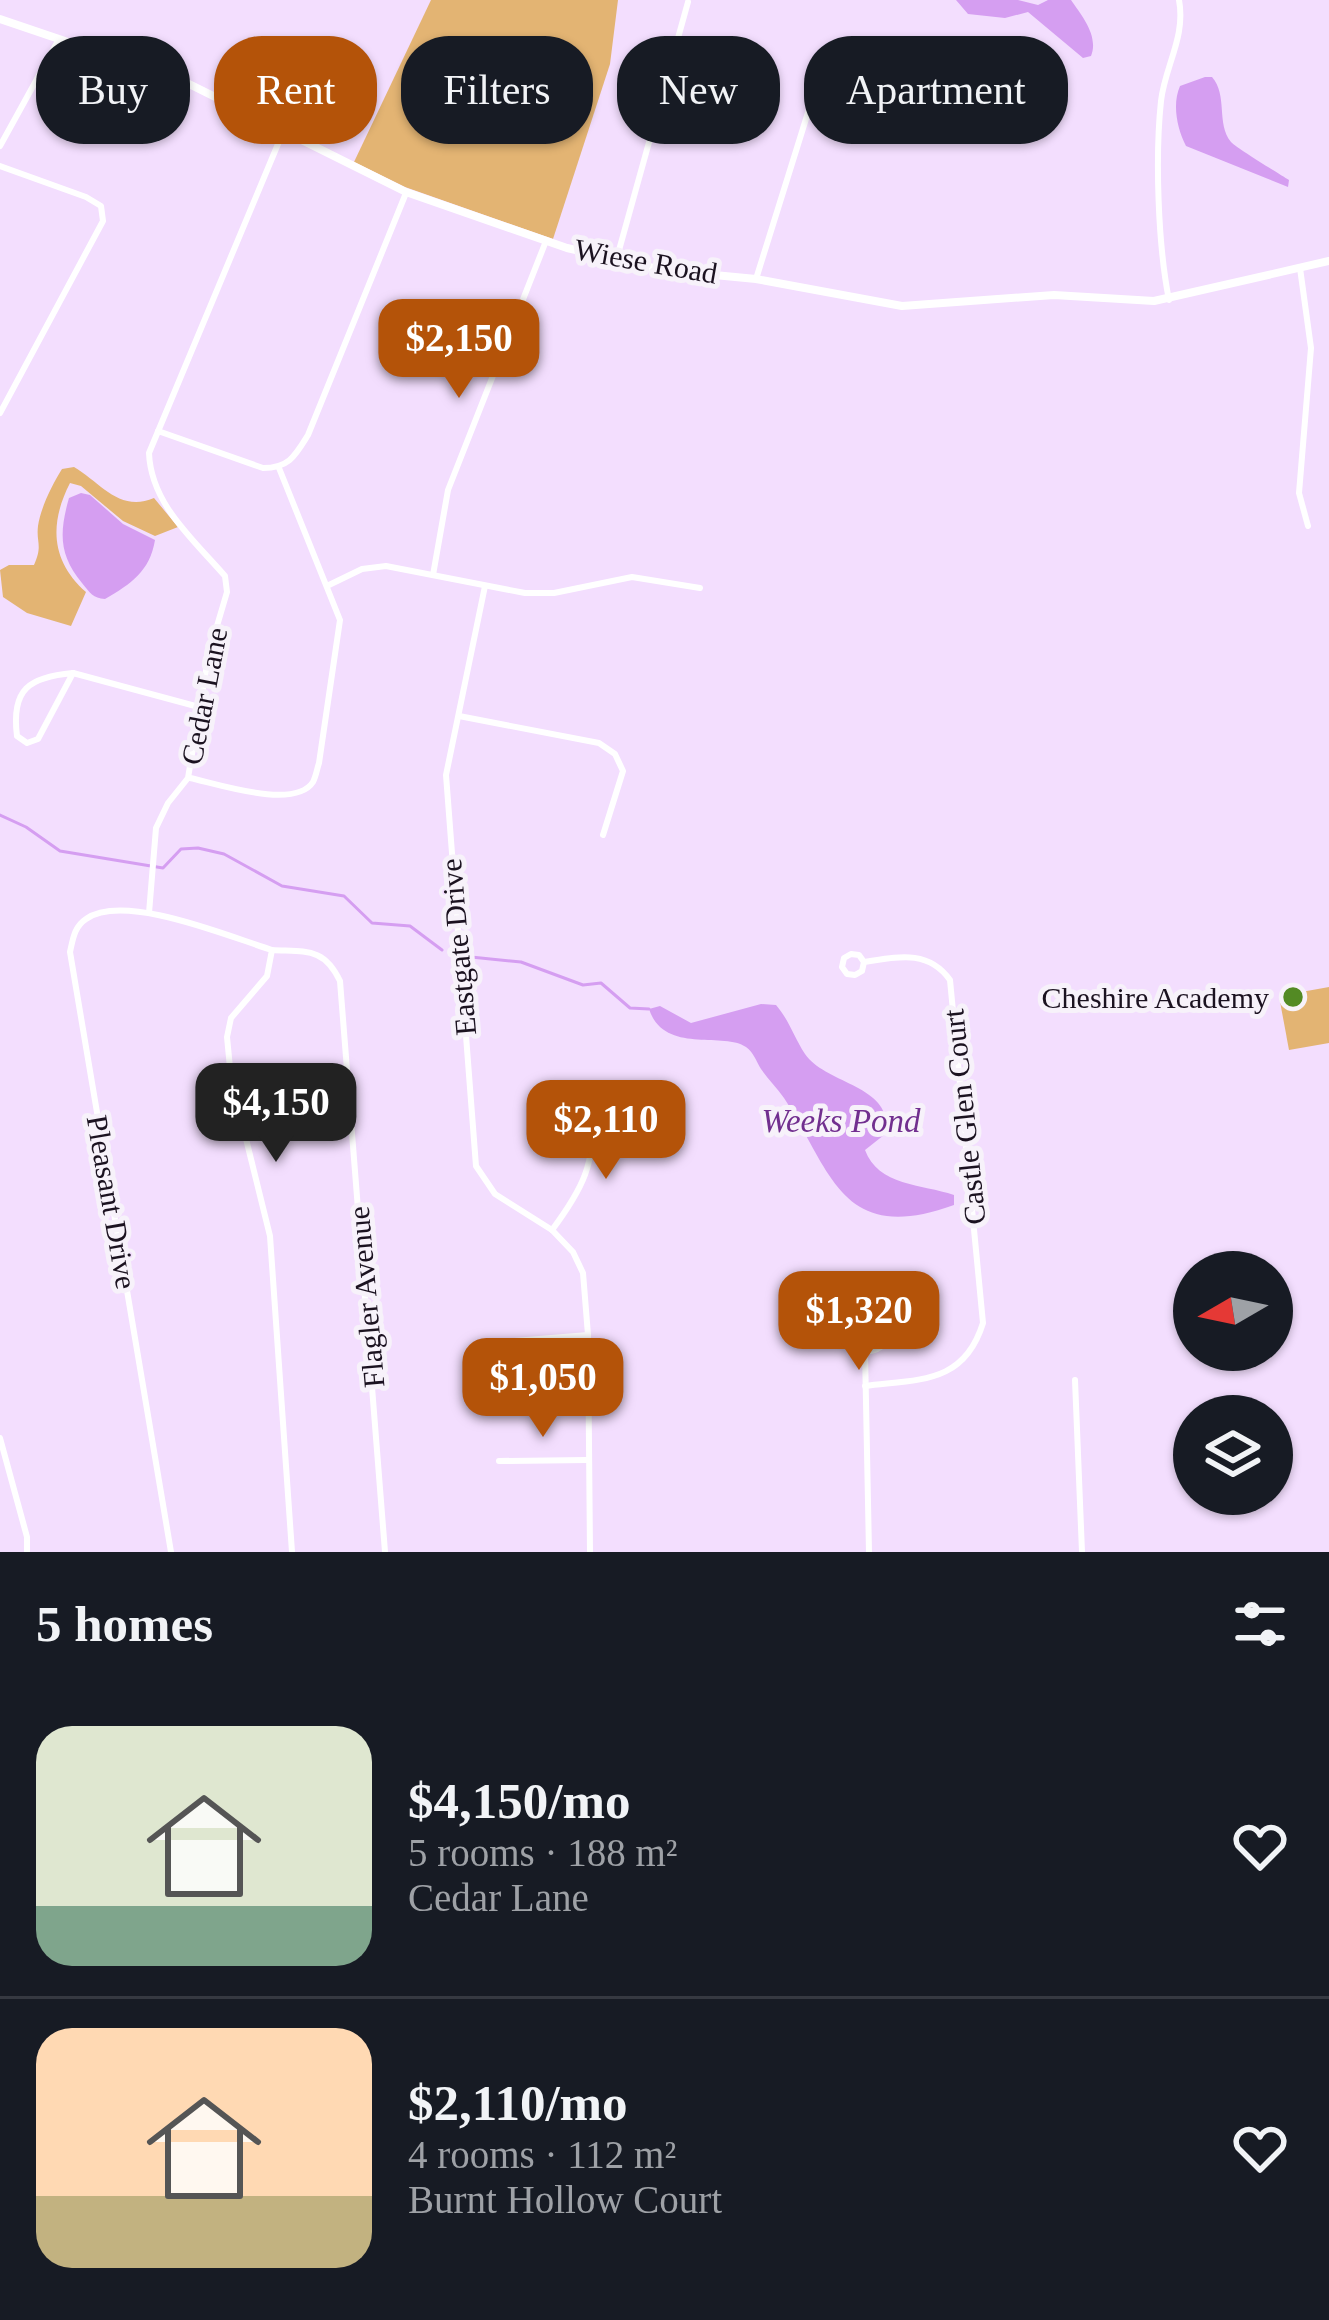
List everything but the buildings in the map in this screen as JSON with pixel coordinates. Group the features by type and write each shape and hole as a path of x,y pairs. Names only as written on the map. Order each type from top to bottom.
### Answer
{"street":[{"path":"1169,300 1159,131 1166,77 1181,26 1179,0"},
{"path":"616,261 688,2"},
{"name":"Wiese Road","path":"0,20 50,36"},
{"path":"0,146 36,81"},
{"path":"756,279 804,125"},
{"name":"Cedar Lane","path":"148,913 156,828 188,778 209,653 227,592 225,576 160,500 150,476 149,453 278,144"},
{"name":"Wiese Road","path":"308,144 406,192 616,261 756,279 902,306 1054,295 1169,300 1329,261"},
{"path":"0,166 86,196 100,206 103,221 0,412"},
{"path":"158,431 263,468 279,468 291,461 308,435 406,192"},
{"path":"433,574 448,490 546,241"},
{"path":"1300,268 1311,348 1299,494 1308,526"},
{"path":"188,778 283,797 301,793 312,783 319,763 340,620 279,468"},
{"path":"329,585 362,569 386,566 485,586 554,593 632,577 700,588"},
{"name":"Eastgate Drive","path":"485,586 446,775 476,1166 495,1194 552,1230 573,1252 584,1273 590,1552"},
{"path":"73,674 38,739 27,742 17,736 15,718 23,689 40,676 73,674 199,707"},
{"path":"459,716 599,743 616,754 622,771 602,835"},
{"name":"Pleasant Drive","path":"148,913 109,910 87,918 74,933 70,952 172,1552"},
{"path":"148,913 272,950 267,976 231,1018 226,1037 231,1078 270,1236 292,1552"},
{"name":"Flagler Avenue","path":"272,950 314,952 331,962 340,981 385,1552"},
{"name":"Castle Glen Court","path":"864,962 904,956 924,959 942,968 950,980 983,1322 976,1344 957,1366 936,1376 865,1386"},
{"path":"552,1230 580,1190 594,1154 594,1112"},
{"path":"856,1280 877,1284 896,1303 897,1330 889,1342 865,1352 852,1349 834,1330 830,1299 837,1285 856,1280"},
{"path":"490,1343 588,1335"},
{"path":"865,1352 869,1552"},
{"path":"1075,1380 1082,1552"},
{"path":"0,1438 27,1552"},
{"path":"499,1461 586,1460"}],"shaded area":[{"path":"431,0 618,0 610,64 593,116 593,36 414,36"},
{"path":"401,63 401,144 584,144 553,239 405,187 354,162 363,144 377,144 377,114"},
{"path":"74,467 121,499 142,502 154,498 178,527 155,536 123,521 81,486 70,483 59,513 57,541 66,568 86,592 71,626 27,613 3,597 0,570 9,565 34,565 44,504 62,469"},
{"path":"1329,987 1329,1043 1289,1050 1279,996"}],"water":[{"path":"956,0 1018,0 1038,5 1071,0 1091,34 1091,56 1083,58 1068,45 1068,36 1057,36 1028,12 1005,18 968,14"},
{"path":"1205,77 1217,84 1231,142 1289,180 1288,187 1186,146 1177,116 1178,93 1180,86"},
{"path":"90,495 123,524 155,540 138,576 105,599 87,590 65,553 69,498"},
{"name":"Weeks Pond","path":"761,1004 776,1005 815,1064 881,1106 884,1135 865,1150 871,1162 902,1182 954,1195 954,1205 916,1215 887,1216 863,1209 829,1175 749,1049 667,1032 649,1009 660,1006 691,1023"}],"waterway":[{"path":"0,815 60,851 163,868 181,849 224,854 282,886 344,896 372,923 410,926 442,950"},
{"path":"471,957 521,962 583,985 601,983 630,1008 649,1009"}],"place":[{"name":"Cheshire Academy","path":"1293,997"}]}
